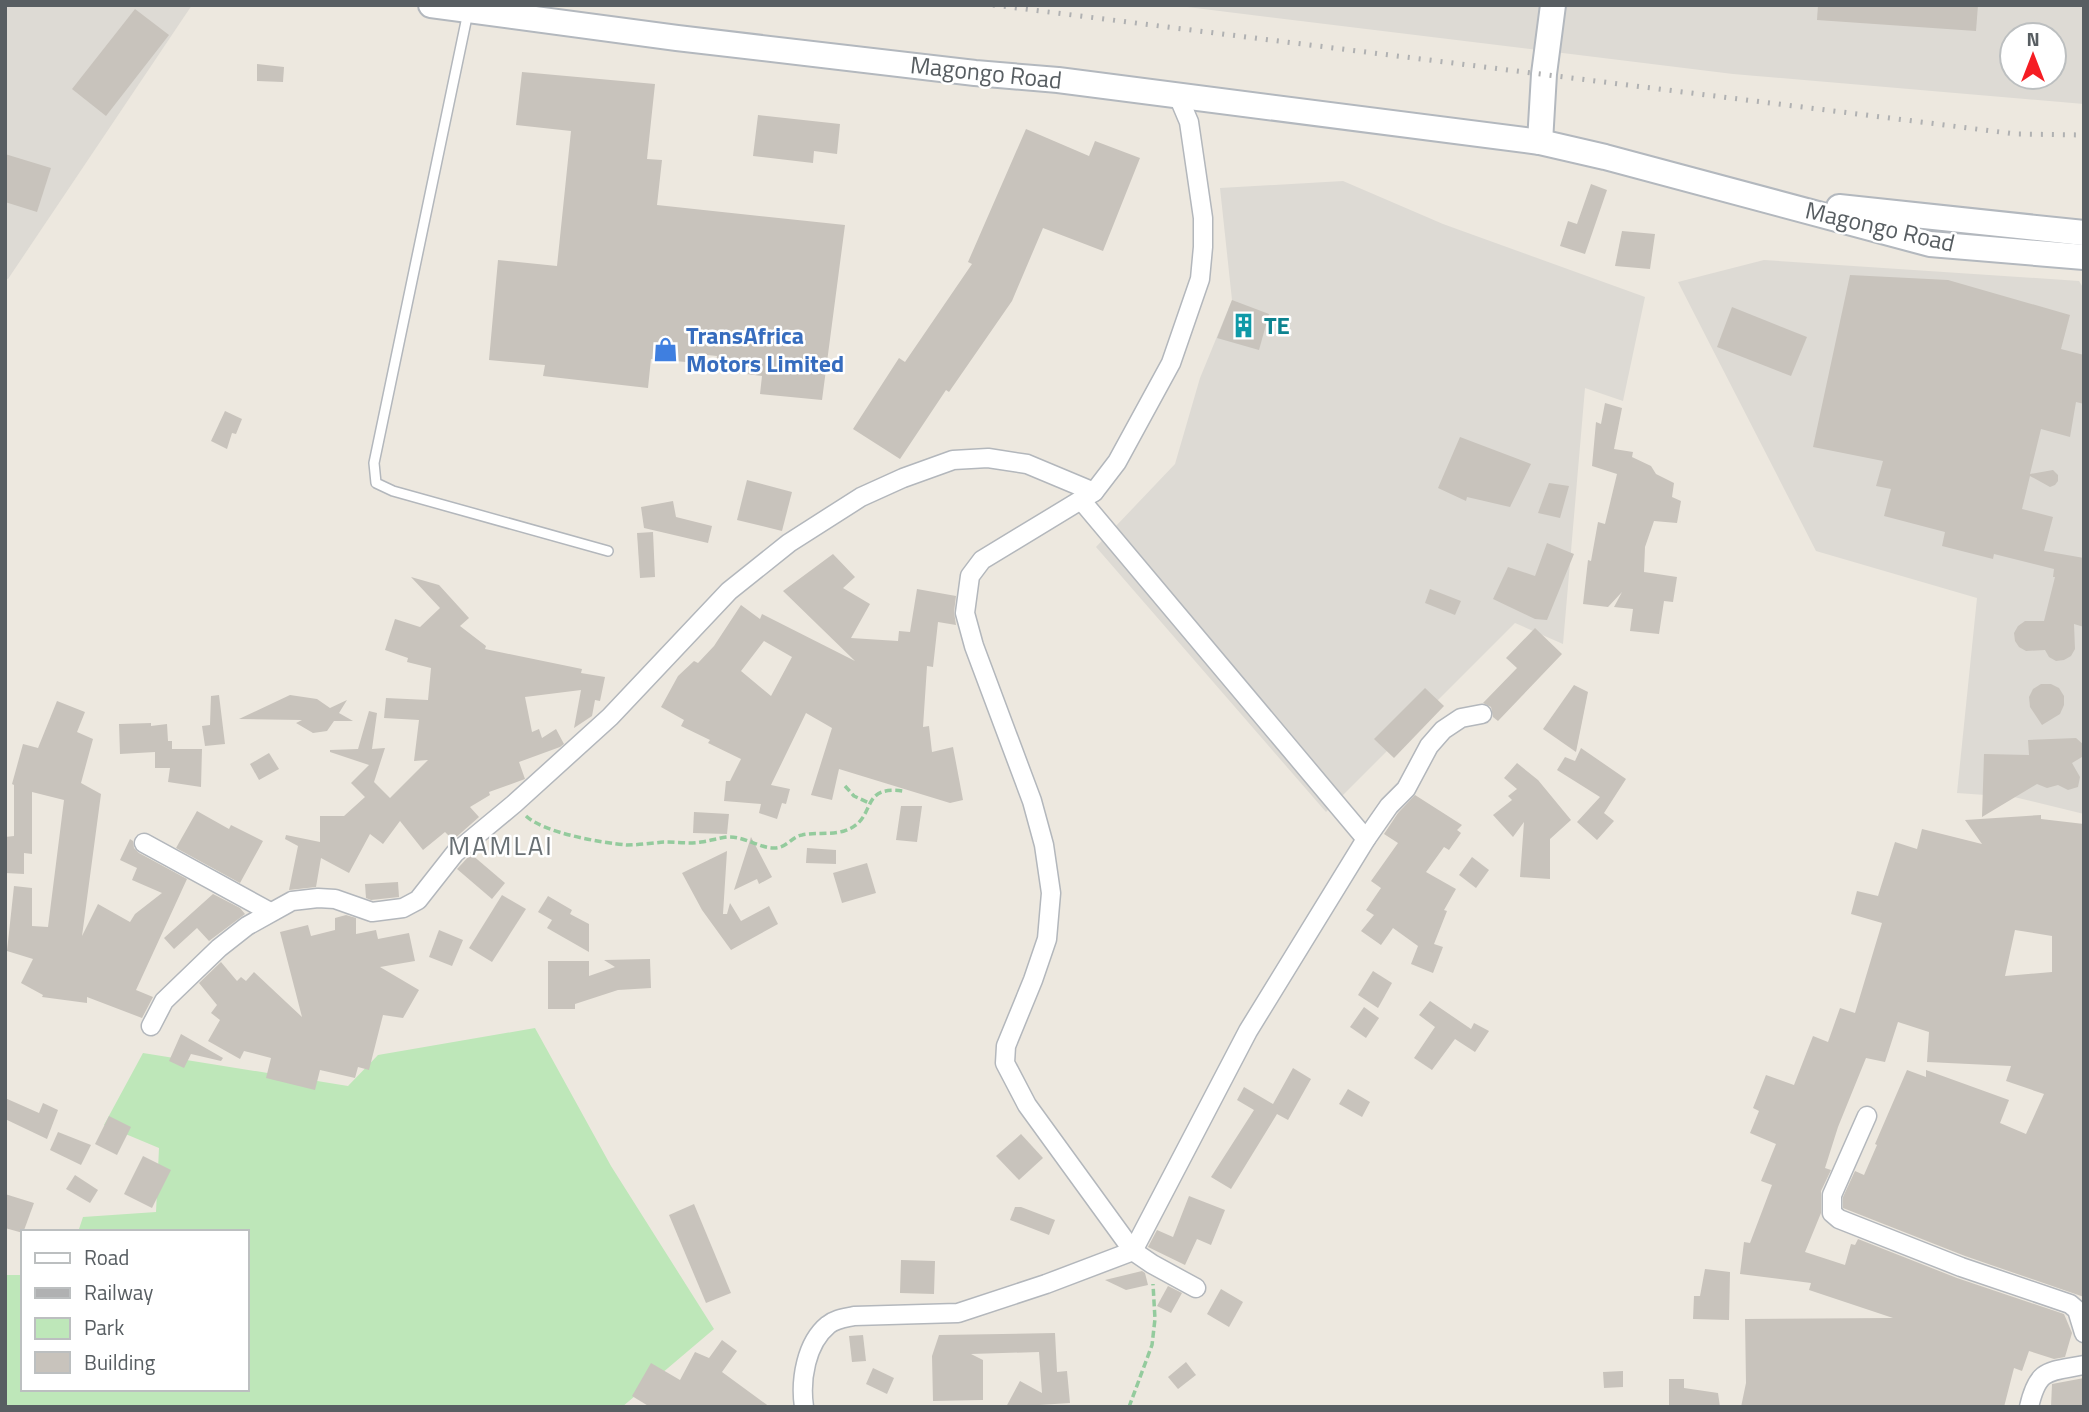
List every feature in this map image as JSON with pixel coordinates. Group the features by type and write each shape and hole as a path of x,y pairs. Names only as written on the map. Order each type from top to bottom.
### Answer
{"street":[{"name":"Magongo Road","path":"431,5 677,38 1178,96 1540,142 1930,244 2084,257"},
{"path":"1540,142 1544,74 1553,5"},
{"path":"1178,96 1189,122 1203,218 1200,279 1165,374 1117,462 1087,496 982,560 970,576 965,613 974,646 1032,801 1044,845 1051,893 1047,939 1006,1046 1005,1063 1027,1105 1133,1251 1196,1288"},
{"name":"Magongo Road","path":"1762,199 2084,233"},
{"path":"151,1026 164,1001 219,948 247,926 292,901 335,899 372,912 403,908 418,900 455,853 610,717 729,591 789,543 861,497 953,460 988,458 1027,464 1087,496 1366,839"},
{"path":"804,1407 806,1363 815,1341 827,1325 838,1319 853,1316 958,1313 1133,1251 1248,1031 1366,839 1389,806 1406,789 1429,746 1443,730 1461,718 1482,714"},
{"path":"144,843 270,912"},
{"path":"1867,1116 1832,1195 1832,1213 1839,1219 1913,1250 2070,1304 2077,1310 2084,1333"},
{"path":"2029,1407 2039,1377 2084,1365"}],"lane":[{"path":"468,10 374,463 376,483 393,491 608,551"}],"path":[{"path":"845,786 854,796 869,803"},
{"path":"514,804 533,822 557,832 627,845 699,842 727,837 773,848 783,847 801,835 831,834 846,830 857,825 866,816 869,803 882,790 903,792"},
{"path":"1129,1407 1152,1345 1155,1319 1152,1264"}],"shaded area":[{"path":"5,5 192,5 8,279 5,278"},
{"path":"1171,5 2084,5 2084,104 1733,74"},
{"path":"1343,181 1443,224 1645,297 1623,401 1585,388 1563,644 1515,623 1326,812 1096,547 1175,464 1200,378 1232,300 1220,188"},
{"path":"1764,260 2079,281 2084,289 2084,814 2014,797 1957,793 1977,598 1816,551 1678,282"}],"green space":[{"path":"535,1028 611,1166 714,1329 622,1407 5,1407 5,1275 21,1275 21,1391 248,1391 248,1230 79,1230 83,1217 156,1212 159,1148 104,1125 143,1053 348,1086 378,1055"}],"building":[{"path":"1818,5 1978,5 1976,31 1817,20"},
{"path":"135,9 169,35 106,116 72,89"},
{"path":"257,64 284,67 283,82 257,81"},
{"path":"522,72 655,84 647,159 662,160 657,205 845,225 822,400 760,394 762,376 715,370 717,356 687,353 686,362 651,359 648,388 543,376 545,365 489,360 498,260 557,266 571,131 516,125"},
{"path":"758,115 840,124 837,154 814,151 813,163 753,156"},
{"path":"1026,129 1089,156 1095,141 1140,158 1103,251 1043,228 1012,301 949,392 946,390 900,459 853,429 899,358 905,362 972,264 968,262"},
{"path":"5,154 51,168 37,212 5,202"},
{"path":"1591,184 1607,190 1585,254 1560,246 1568,221 1577,224"},
{"path":"1622,231 1655,234 1650,269 1615,266"},
{"path":"1850,275 1948,280 2070,315 2061,349 2084,355 2084,404 2076,402 2070,437 2041,429 2030,474 2053,470 2058,475 2058,481 2050,487 2030,476 2022,509 2053,517 2044,551 2084,558 2084,627 2074,624 2075,649 2071,656 2064,660 2056,661 2049,657 2045,650 2026,651 2015,641 2014,633 2025,621 2044,621 2055,577 2054,569 1994,554 1993,559 1942,546 1945,532 1884,516 1891,489 1876,486 1883,461 1813,447"},
{"name":"TE","path":"1232,300 1269,314 1259,350 1217,338"},
{"path":"1732,307 1807,337 1791,376 1717,347"},
{"path":"1605,403 1622,408 1614,449 1633,452 1632,457 1651,466 1656,474 1674,483 1672,497 1681,501 1677,523 1654,521 1645,547 1644,572 1677,577 1673,602 1664,601 1659,634 1630,631 1633,609 1614,607 1622,592 1608,607 1583,604 1588,560 1591,561 1598,522 1605,524 1617,474 1592,466 1596,422 1601,424"},
{"path":"225,411 242,419 236,434 232,433 227,449 211,441"},
{"path":"1460,437 1531,464 1510,507 1467,497 1466,501 1438,488"},
{"path":"747,480 792,492 782,531 737,520"},
{"path":"1549,483 1569,486 1560,518 1538,513"},
{"path":"673,501 676,517 712,526 708,543 644,528 641,507"},
{"path":"653,532 655,577 640,578 637,533"},
{"path":"1547,543 1574,554 1547,620 1535,619 1493,599 1508,567 1535,576"},
{"path":"833,554 855,577 843,588 870,604 851,638 898,641 899,631 910,632 917,589 956,596 956,625 938,622 933,667 927,666 923,727 929,726 932,752 953,747 963,800 950,803 839,769 832,800 811,795 832,728 806,713 771,785 790,789 786,804 782,803 777,819 759,813 761,804 724,801 726,781 730,781 741,759 681,726 684,720 661,707 678,676 694,661 698,663 714,646 741,605 760,619 762,614 855,661 783,591","holes":["764,641 792,657 771,696 741,671"]},
{"path":"411,577 439,585 469,618 460,626 486,646 485,649 582,669 581,673 605,677 600,701 595,700 592,716 574,728 581,690 525,697 532,732 539,729 542,738 556,729 564,744 519,762 525,779 489,792 490,795 470,807 479,817 453,840 445,832 423,850 400,821 383,844 370,834 349,873 321,858 316,887 289,890 298,846 285,839 286,835 320,842 320,816 344,816 365,797 351,783 369,765 330,750 358,749 369,711 377,713 372,749 385,748 374,782 390,798 428,760 414,761 419,720 384,718 386,698 428,700 431,668 407,662 408,658 385,650 395,619 420,627 440,608"},
{"path":"1430,589 1461,601 1455,615 1425,603"},
{"path":"1535,628 1562,654 1498,721 1493,717 1491,707 1483,703 1517,668 1506,658"},
{"path":"2041,684 2051,684 2059,688 2064,696 2060,714 2042,725 2030,707 2029,697 2033,689"},
{"path":"1574,685 1588,692 1576,752 1543,729"},
{"path":"1425,688 1444,706 1394,758 1374,739"},
{"path":"219,695 225,744 205,746 202,726 210,725 211,696"},
{"path":"290,695 317,699 330,708 347,700 339,713 353,721 334,721 327,731 313,733 296,723 302,720 239,719"},
{"path":"57,701 85,712 77,732 93,739 81,783 101,794 82,936 98,904 130,922 135,914 162,893 132,880 137,868 120,860 130,839 139,853 187,879 136,990 153,997 142,1018 87,997 87,1003 42,997 43,995 21,983 33,959 7,951 14,886 32,888 32,926 48,927 64,800 32,792 32,854 24,853 24,874 5,873 5,837 14,836 12,784 23,744 38,748"},
{"path":"151,723 151,726 167,724 168,741 172,741 172,749 202,749 201,787 168,782 170,768 155,768 155,752 120,754 119,724"},
{"path":"2076,738 2084,745 2082,757 2072,763 2080,777 2078,787 2068,790 2058,785 2047,788 2037,784 1982,817 1984,754 2029,755 2028,740"},
{"path":"1581,748 1626,779 1604,813 1614,821 1597,840 1577,822 1600,797 1557,770 1565,757 1575,761"},
{"path":"269,753 279,769 259,780 250,764"},
{"path":"1517,763 1538,780 1571,820 1550,839 1550,879 1520,877 1524,822 1513,837 1493,815 1512,800 1508,796 1517,789 1504,778"},
{"path":"1415,795 1462,825 1457,830 1461,833 1449,850 1444,847 1426,872 1456,889 1444,910 1447,911 1434,944 1443,947 1433,973 1411,964 1418,946 1393,928 1381,945 1361,931 1374,915 1366,910 1381,888 1371,881 1398,843 1384,834 1398,813"},
{"path":"901,806 922,806 917,842 896,840"},
{"path":"197,811 229,829 231,825 263,841 240,883 176,848"},
{"path":"694,812 729,814 727,834 693,833"},
{"path":"2041,815 2041,819 2084,824 2084,1297 1965,1256 1843,1208 1843,1197 1855,1171 1864,1175 1907,1070 1926,1077 1926,1070 2009,1100 2000,1123 2026,1134 2044,1094 2006,1081 2011,1066 1927,1062 1929,1032 1898,1022 1885,1062 1866,1058 1838,1127 1825,1168 1831,1170 1821,1191 1821,1213 1805,1252 1845,1265 1851,1244 1855,1245 1858,1239 1957,1278 2064,1314 2072,1333 2065,1357 2054,1359 2029,1351 2022,1371 2014,1368 2004,1407 1741,1407 1746,1383 1745,1319 1893,1318 1809,1290 1811,1283 1740,1274 1744,1242 1750,1243 1772,1185 1761,1181 1776,1144 1750,1133 1759,1111 1753,1108 1766,1075 1794,1085 1813,1036 1828,1042 1840,1008 1855,1013 1882,923 1851,914 1857,891 1878,896 1895,842 1917,849 1922,829 1982,844 1965,820","holes":["2015,930 2052,936 2052,972 2005,976"]},
{"path":"751,837 772,877 759,884 757,879 734,890"},
{"path":"807,848 836,850 836,864 806,863"},
{"path":"727,851 723,914 727,914 730,903 741,921 769,906 778,924 731,950 702,910 682,873"},
{"path":"471,854 505,883 492,899 457,869"},
{"path":"1472,857 1489,870 1476,888 1459,875"},
{"path":"867,863 876,893 842,903 833,873"},
{"path":"398,882 399,897 371,900 366,898 365,884"},
{"path":"213,894 240,908 245,914 209,941 197,928 174,949 164,938"},
{"path":"502,895 526,909 492,962 469,948"},
{"path":"548,896 572,910 570,914 589,924 589,952 547,928 552,920 538,912"},
{"path":"346,915 356,918 356,934 376,930 378,939 409,933 415,961 380,967 419,990 403,1018 383,1015 369,1070 358,1067 355,1078 320,1070 315,1090 266,1078 271,1058 244,1051 240,1059 208,1041 220,1020 211,1013 217,1005 199,983 221,962 237,981 241,977 246,981 254,972 302,1017 280,932 308,925 311,936 335,930 335,918"},
{"path":"439,930 463,940 452,966 429,957"},
{"path":"650,959 651,988 618,990 575,1004 575,1009 548,1009 548,961 589,961 589,976 615,967 604,960"},
{"path":"1373,971 1392,983 1378,1008 1358,995"},
{"path":"1430,1001 1471,1029 1474,1023 1489,1031 1475,1052 1455,1039 1432,1070 1414,1058 1435,1027 1419,1015"},
{"path":"1364,1007 1379,1018 1366,1038 1350,1027"},
{"path":"181,1034 223,1058 221,1061 191,1054 184,1068 169,1061"},
{"path":"1293,1068 1311,1079 1288,1120 1277,1114 1231,1189 1211,1177 1254,1110 1237,1100 1244,1087 1273,1104"},
{"path":"1348,1089 1370,1102 1362,1117 1339,1104"},
{"path":"5,1098 39,1113 43,1103 58,1110 47,1139 5,1119"},
{"path":"109,1116 131,1127 117,1155 95,1144"},
{"path":"58,1132 91,1145 81,1165 50,1150"},
{"path":"1021,1134 1043,1158 1019,1180 996,1156"},
{"path":"143,1156 171,1170 152,1208 124,1194"},
{"path":"75,1175 98,1190 90,1203 66,1189"},
{"path":"5,1194 34,1203 24,1230 21,1232 5,1228"},
{"path":"1189,1196 1225,1210 1211,1245 1197,1239 1185,1265 1148,1247 1157,1230 1173,1237"},
{"path":"694,1204 731,1293 706,1303 669,1215"},
{"path":"1015,1207 1055,1220 1049,1235 1010,1220"},
{"path":"901,1260 935,1261 934,1294 900,1293"},
{"path":"1705,1269 1730,1272 1729,1320 1693,1319 1694,1296 1700,1296"},
{"path":"1142,1271 1148,1285 1126,1290 1105,1280"},
{"path":"1168,1286 1182,1293 1171,1313 1157,1306"},
{"path":"1221,1289 1243,1302 1229,1327 1207,1314"},
{"path":"1055,1333 1057,1372 1067,1371 1070,1403 1006,1407 1020,1381 1042,1393 1039,1352 971,1354 983,1360 983,1400 933,1401 932,1356 939,1335"},
{"path":"863,1335 866,1361 852,1362 849,1336"},
{"path":"722,1340 737,1351 722,1372 770,1407 650,1407 632,1396 651,1363 680,1380 695,1352 709,1358"},
{"path":"1186,1362 1196,1375 1178,1389 1168,1377"},
{"path":"873,1368 894,1378 887,1394 866,1384"},
{"path":"1623,1371 1623,1387 1604,1388 1603,1372"},
{"path":"2084,1378 2084,1407 2051,1407 2052,1384"},
{"path":"1669,1379 1684,1379 1684,1388 1718,1393 1720,1407 1669,1407"}],"railway":[{"path":"993,5 2016,134 2084,135"}],"place":[{"name":"TE","path":"1244,326"},
{"name":"TransAfrica Motors Limited","path":"666,350"}],"district":[{"name":"MAMLAI","path":"501,846"}]}
